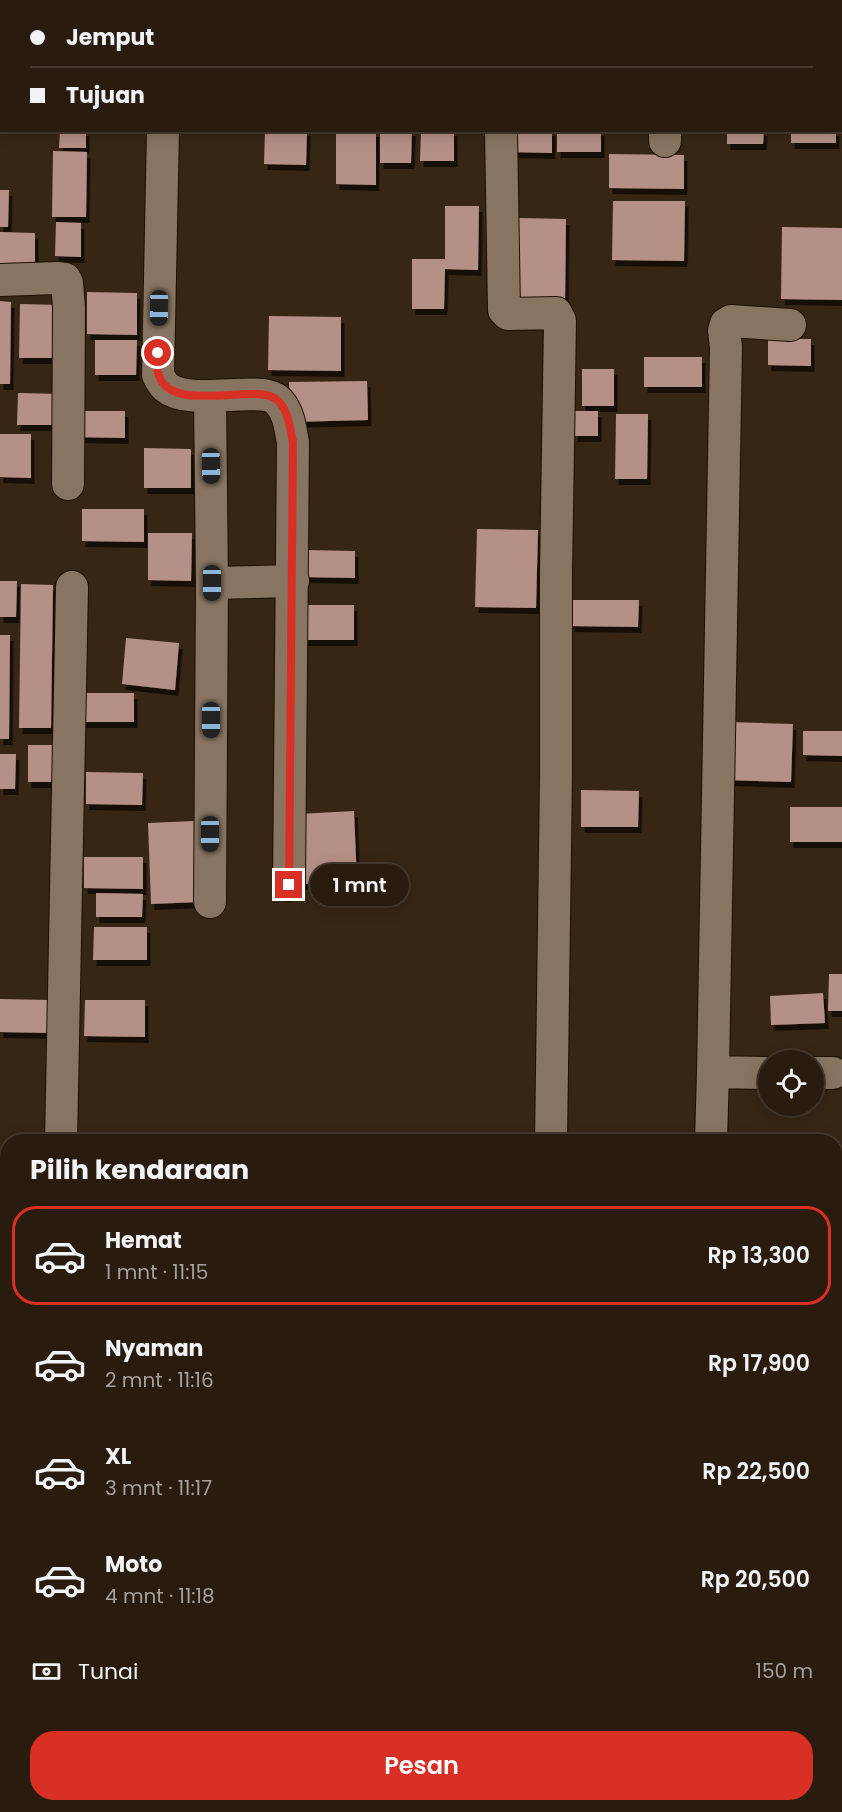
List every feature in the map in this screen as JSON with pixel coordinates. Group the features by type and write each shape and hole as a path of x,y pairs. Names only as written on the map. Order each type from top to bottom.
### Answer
{"street":[{"path":"163,132 158,375 165,386 177,392 210,397 268,395 278,400 286,411 293,442 289,885"},
{"path":"501,132 504,310 508,314 556,313 560,321 555,573 556,776 550,1134"},
{"path":"0,280 57,278 65,279 67,283 69,306 68,484"},
{"path":"711,1134 726,359 724,331 726,324 731,321 790,325"},
{"path":"210,397 212,583 210,902"},
{"path":"212,583 293,580"},
{"path":"61,1134 72,587"},
{"path":"713,1072 758,1072"}],"building":[{"path":"60,132 86,132 86,148 59,148"},
{"path":"265,132 307,132 306,165 264,164"},
{"path":"336,132 376,132 376,185 336,184"},
{"path":"380,132 412,132 411,163 380,163"},
{"path":"421,132 454,132 454,161 420,161"},
{"path":"512,132 552,132 552,153 511,152"},
{"path":"557,132 601,132 601,152 557,152"},
{"path":"727,132 764,132 763,144 727,144"},
{"path":"791,132 836,132 836,143 791,143"},
{"path":"53,151 87,152 86,217 52,217"},
{"path":"609,154 684,155 684,189 609,188"},
{"path":"0,190 9,190 8,227 0,227"},
{"path":"613,201 685,201 684,261 612,260"},
{"path":"445,206 479,206 478,270 445,269 444,309 412,309 412,259 445,259"},
{"path":"519,218 566,219 565,304 518,303"},
{"path":"56,222 81,223 81,257 55,256"},
{"path":"782,227 842,228 842,300 781,299"},
{"path":"0,232 35,233 35,274 0,274"},
{"path":"87,292 137,293 137,335 87,334"},
{"path":"0,301 11,302 10,384 0,384"},
{"path":"20,304 61,305 61,358 19,358"},
{"path":"269,316 341,317 341,371 268,370"},
{"path":"768,339 811,339 811,366 768,365"},
{"path":"95,340 137,340 136,375 95,375"},
{"path":"644,357 702,357 702,387 644,387"},
{"path":"582,369 614,369 614,406 582,406"},
{"path":"367,381 368,420 290,422 289,382"},
{"path":"18,393 66,394 66,425 17,425"},
{"path":"74,411 125,411 125,438 74,437"},
{"path":"575,411 598,411 598,436 574,436"},
{"path":"616,414 648,414 647,479 615,479"},
{"path":"0,434 31,434 31,478 0,477"},
{"path":"144,448 191,449 191,488 144,488"},
{"path":"82,509 144,509 144,542 82,541"},
{"path":"477,529 538,530 536,608 475,607"},
{"path":"148,533 192,533 191,581 148,580"},
{"path":"304,550 355,551 355,578 303,577"},
{"path":"0,581 17,581 16,617 0,617"},
{"path":"21,584 53,585 51,728 19,728"},
{"path":"571,600 639,600 638,627 571,626"},
{"path":"300,605 354,605 354,640 300,640"},
{"path":"0,635 10,635 9,739 0,739"},
{"path":"126,638 179,643 175,690 122,684"},
{"path":"79,693 134,693 134,722 79,722"},
{"path":"729,722 793,724 791,782 728,780"},
{"path":"803,731 842,731 842,756 803,755"},
{"path":"28,745 55,745 55,782 28,782"},
{"path":"0,754 16,754 15,789 0,789"},
{"path":"86,772 143,773 142,805 86,804"},
{"path":"581,790 639,791 638,827 581,827"},
{"path":"790,807 842,807 842,842 790,842"},
{"path":"354,811 357,882 302,884 298,814"},
{"path":"194,821 198,902 151,904 148,823"},
{"path":"84,857 143,857 143,889 84,888"},
{"path":"96,893 143,894 142,917 96,917"},
{"path":"94,927 147,927 147,960 93,960"},
{"path":"829,974 842,974 842,1011 828,1011"},
{"path":"823,993 825,1023 771,1025 770,996"},
{"path":"0,999 51,1000 51,1033 0,1032"},
{"path":"85,1000 145,1000 145,1037 84,1036"}],"route":[{"path":"158,353 158,375 165,386 177,392 210,397 268,395 278,400 286,411 293,442 289,885"}]}
